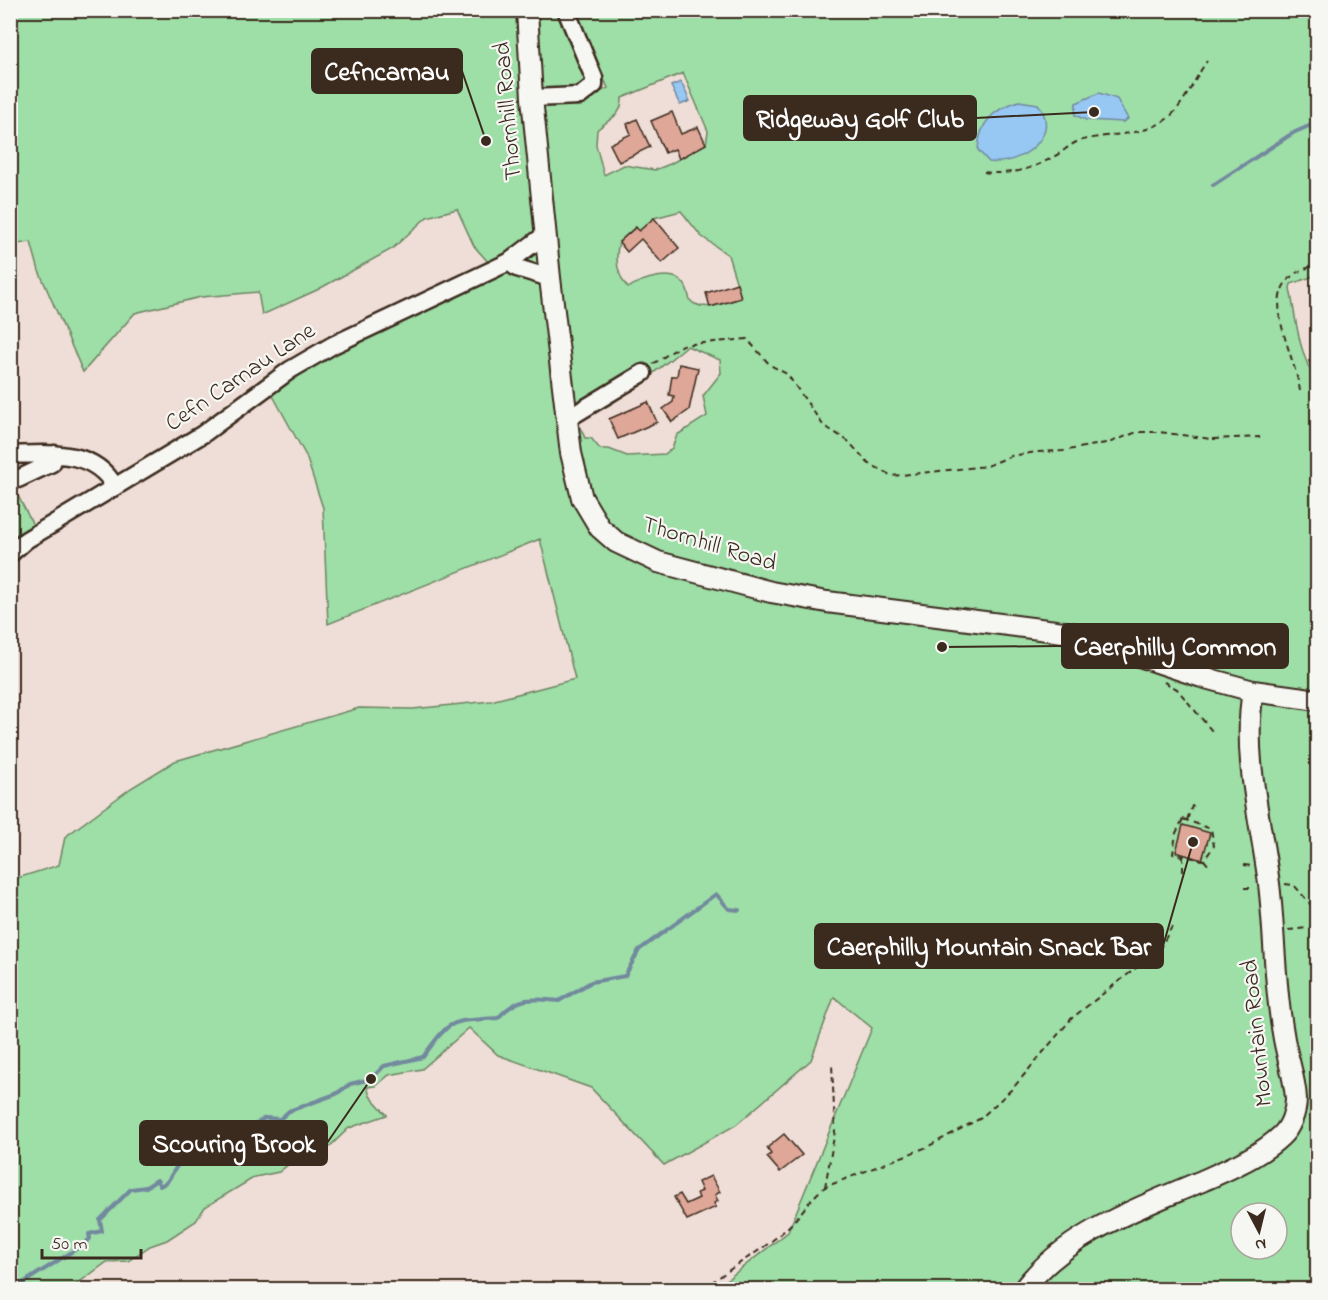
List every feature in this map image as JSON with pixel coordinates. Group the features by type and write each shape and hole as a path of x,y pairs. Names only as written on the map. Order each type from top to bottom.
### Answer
{"main road":[{"name":"Thornhill Road","path":"527,10 532,98 550,278 567,419 577,480 590,515 616,542 658,562 771,591 827,602 1071,633 1202,677 1253,691 1317,700"},
{"name":"Mountain Road","path":"1023,1290 1047,1263 1081,1238 1125,1214 1220,1173 1258,1153 1282,1136 1291,1122 1296,1101 1283,1033 1269,885 1250,745 1253,691"}],"street":[{"path":"532,98 580,96 594,86 594,78 566,10"},
{"name":"Cefn Carnau Lane","path":"10,554 26,540 203,434 290,370 333,345 509,262 546,234"},
{"path":"509,262 517,268 550,278"},
{"path":"567,419 643,373"},
{"path":"10,455 55,454 84,459 107,475 115,486"},
{"path":"18,479 51,463 55,454"}],"path":[{"path":"984,172 998,175 1024,170 1058,155 1077,142 1148,128 1164,121 1172,114 1207,61"},
{"path":"1300,391 1283,333 1280,314 1281,291 1286,280 1296,271 1317,265"},
{"path":"643,373 659,358 682,345 747,339 770,365 787,374 823,425 848,441 868,463 892,476 987,466 1011,456 1037,452 1063,452 1111,442 1137,432 1159,432 1211,439 1260,437"},
{"path":"1157,679 1177,690 1212,731"},
{"path":"1187,820 1192,806 1195,806"},
{"path":"1204,860 1214,846 1211,829 1183,819 1176,833 1173,854 1204,860 1210,867"},
{"path":"1183,872 1184,857"},
{"path":"1244,865 1251,867"},
{"path":"1279,884 1294,885 1317,912"},
{"path":"1244,888 1251,888"},
{"path":"704,1290 711,1282 786,1230 816,1194 825,1187 927,1148 981,1118 1013,1088 1072,1018 1159,950 1174,922"},
{"path":"1282,930 1317,927"},
{"path":"825,1187 835,1131 832,1064"}],"green space":[{"path":"11,11 561,11 563,27 573,41 586,82 596,94 608,88 573,11 1317,11 1317,275 1291,284 1290,288 1302,350 1318,384 1317,1289 692,1289 711,1282 715,1286 720,1285 788,1232 872,1028 834,997 811,1060 736,1125 664,1165 591,1088 498,1055 469,1028 422,1069 389,1075 376,1086 367,1087 370,1096 387,1115 349,1128 327,1149 300,1155 279,1172 255,1177 205,1207 196,1221 167,1240 150,1246 128,1261 107,1262 70,1289 11,1289 11,880 59,865 65,837 131,788 175,761 359,708 413,709 491,701 575,679 540,539 328,624 323,508 306,456 272,394 297,372 489,263 474,246 457,209 427,217 392,249 317,290 262,315 258,292 201,297 135,313 83,372 39,271 31,242 11,245","holes":["683,73 708,131 706,144 655,170 624,165 604,175 596,145 597,130 614,117 620,109 622,98","681,211 701,236 728,255 741,298 706,307 691,301 687,289 676,278 659,276 641,281 628,288 621,278 617,254 619,242 635,227 639,231 654,218","687,346 720,360 721,373 703,396 707,416 677,435 672,448 665,454 627,456 609,449 600,449 591,438 585,438 579,424 584,418 609,405"]},
{"path":"10,480 33,525 11,546 10,546"}],"water":[{"path":"681,82 690,101 680,105 671,86"},
{"path":"1099,93 1117,99 1128,119 1123,122 1086,120 1075,115 1076,103"},
{"path":"1019,101 1038,104 1044,116 1045,127 1042,137 1025,154 1001,162 989,162 978,150 981,132 995,113"}],"building":[{"path":"672,112 681,134 698,127 706,144 679,159 675,149 665,153 651,121"},
{"path":"637,119 650,147 619,162 610,144 631,134 627,124"},
{"path":"654,218 679,248 662,263 641,239 627,252 619,242 636,227 639,231"},
{"path":"737,283 741,298 710,307 706,293"},
{"path":"1318,357 1318,371 1314,372 1309,361"},
{"path":"679,364 698,368 689,410 672,422 663,409 673,402 674,396 669,395 672,376 677,376"},
{"path":"648,402 657,422 618,439 609,419"},
{"path":"1183,825 1210,833 1202,860 1176,852"},
{"path":"784,1134 802,1155 780,1172 767,1157 771,1154 767,1148"},
{"path":"711,1176 720,1192 715,1195 718,1201 714,1203 716,1207 687,1220 674,1197 680,1194 686,1204 699,1198 697,1193 702,1191 698,1182"}],"waterway":[{"path":"1213,185 1293,133 1318,122"},
{"path":"13,1290 90,1239 89,1234 102,1231 100,1220 131,1189 146,1187 157,1180 160,1186 167,1182 177,1166 222,1146 265,1118 280,1119 289,1111 336,1094 350,1084 371,1079 384,1066 423,1057 440,1034 453,1024 461,1021 498,1018 512,1006 526,1000 559,1001 591,982 625,976 639,950 716,894 729,909 739,910"}],"place":[{"name":"Ridgeway Golf Club","path":"1094,112"},
{"name":"Cefncarnau","path":"486,141"},
{"name":"Caerphilly Common","path":"942,647"},
{"name":"Caerphilly Mountain Snack Bar","path":"1193,842"},
{"name":"Scouring Brook","path":"371,1079"}]}
